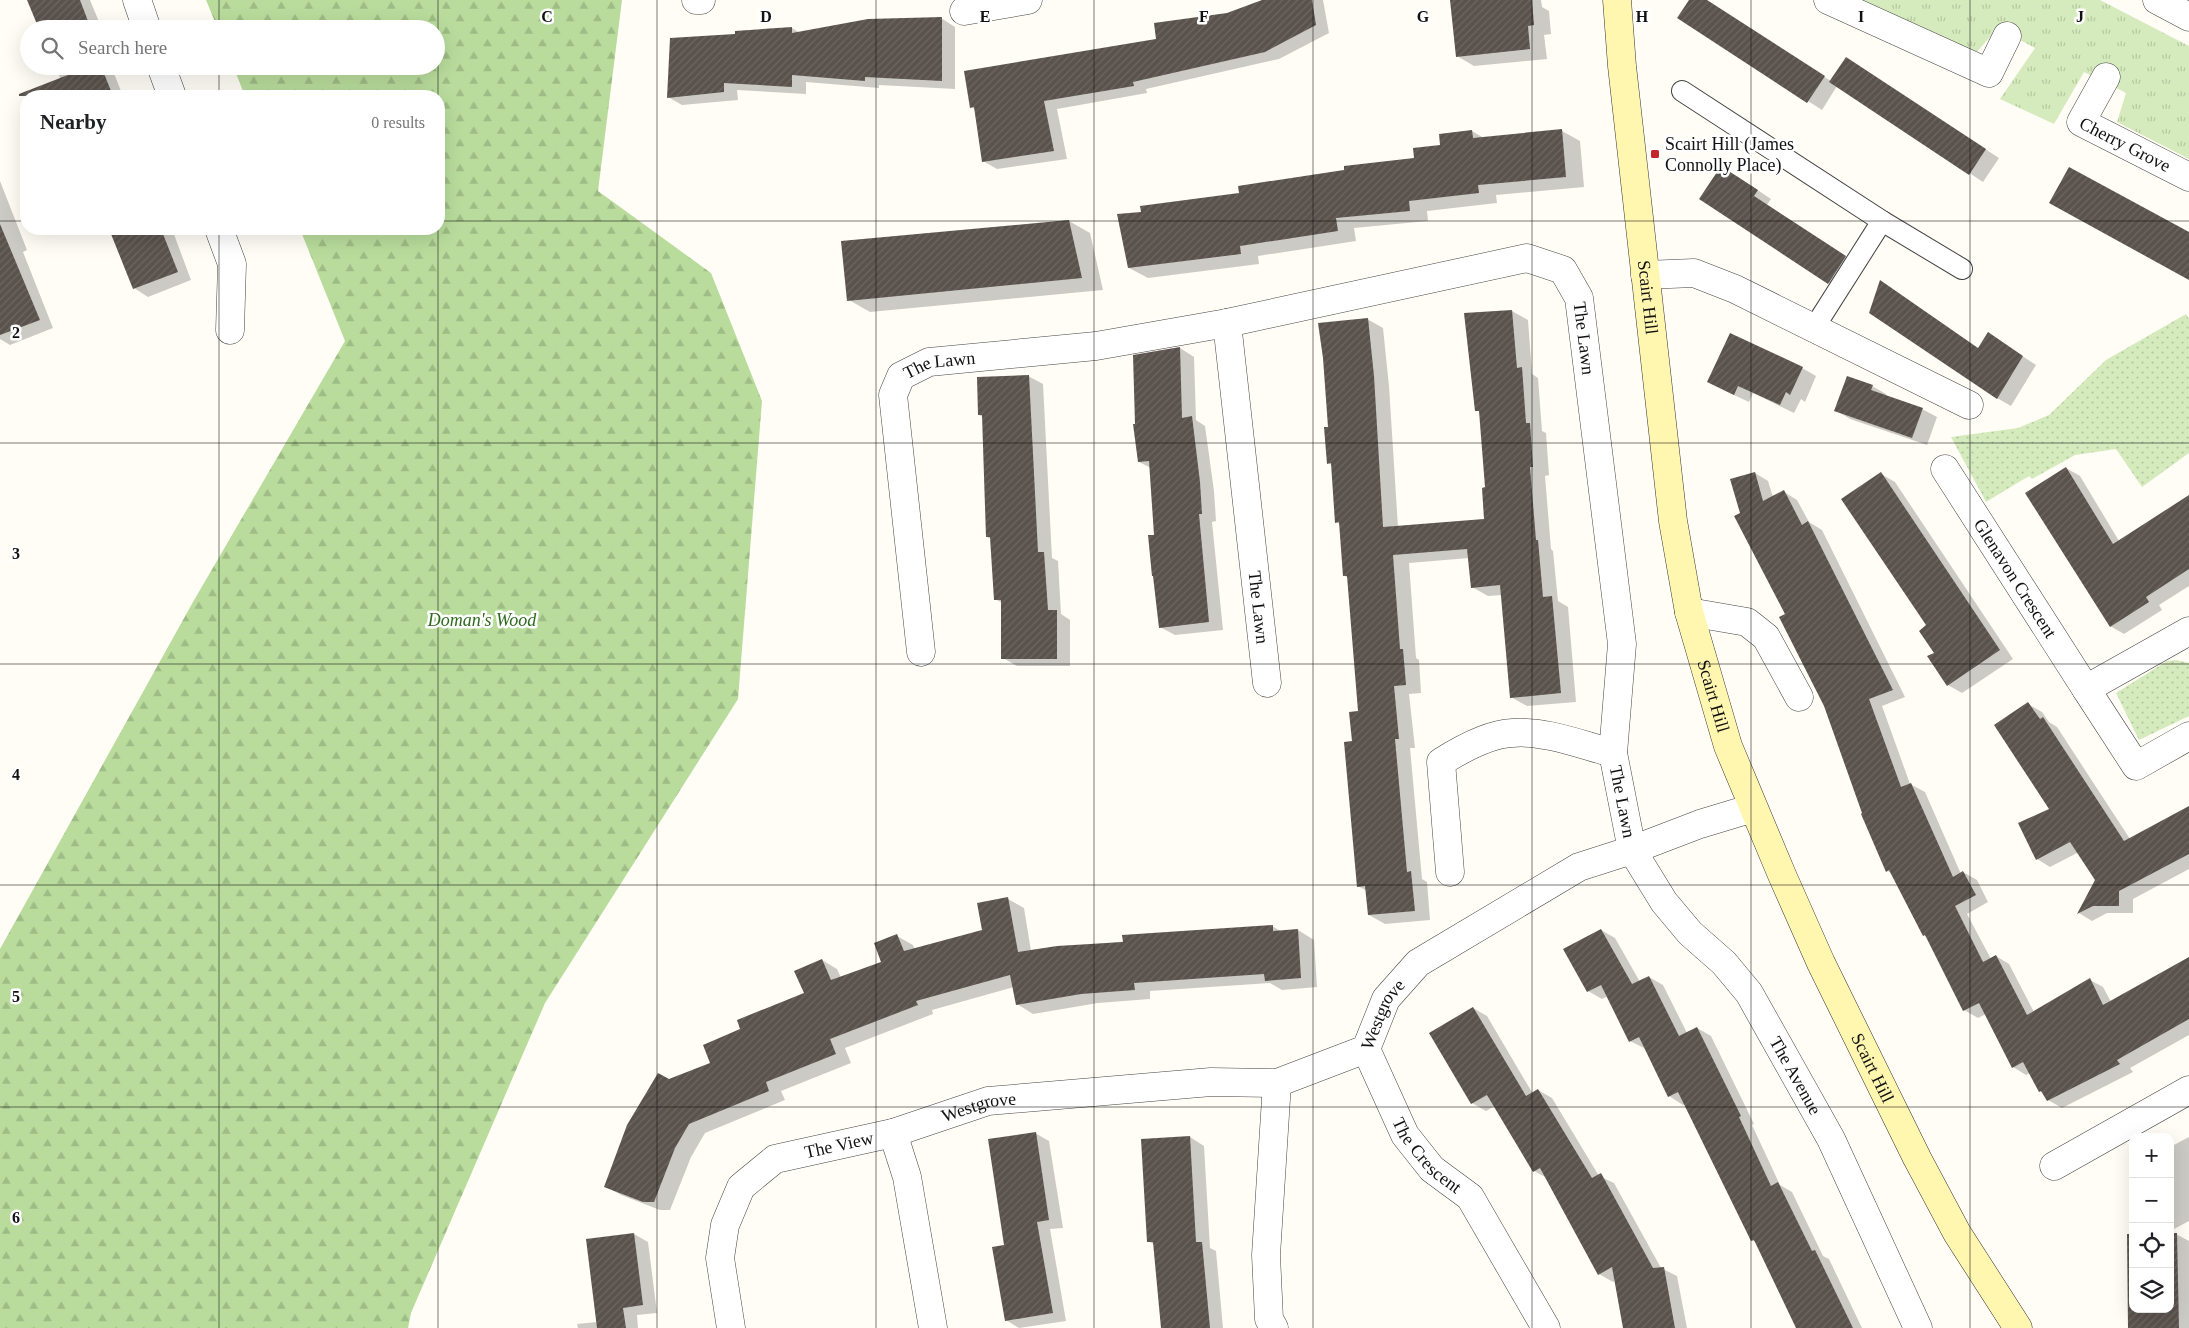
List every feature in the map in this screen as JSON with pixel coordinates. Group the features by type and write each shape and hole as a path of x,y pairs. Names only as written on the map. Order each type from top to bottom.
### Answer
{"street":[{"path":"137,0 144,20"},
{"path":"696,0 701,0"},
{"path":"964,11 1028,0"},
{"name":"Scairt Hill","path":"1617,0 1623,76 1673,520 1689,612 1728,746 1821,963 1917,1158 1957,1233 2018,1328"},
{"path":"1828,0 1989,73 2008,36"},
{"path":"2158,0 2189,16"},
{"path":"164,75 170,90"},
{"name":"Cherry Grove","path":"2106,77 2081,122 2189,177"},
{"path":"221,235 232,264 230,330"},
{"name":"The Lawn","path":"921,652 893,394 901,376 929,362 1096,346 1227,323 1527,258 1562,270 1580,298 1622,644 1613,753 1632,850"},
{"path":"1645,275 1694,274 1735,289 1969,406"},
{"name":"The Lawn","path":"1227,323 1267,683"},
{"name":"Glenavon Crescent","path":"1945,469 2136,766 2189,736"},
{"path":"1689,612 1747,622 1766,637 1798,697"},
{"path":"2086,689 2189,631"},
{"name":"The Lawn","path":"1450,872 1441,762 1467,745 1511,732 1550,736 1613,753"},
{"name":"Westgrove","path":"893,1133 988,1100 1210,1082 1277,1083 1366,1049 1386,999 1418,962 1579,867 1632,850 1700,824 1754,808"},
{"name":"The Avenue","path":"1632,850 1664,902 1690,934 1724,962 1749,993 1831,1140 1918,1328"},
{"name":"The Crescent","path":"1366,1049 1405,1135 1432,1169 1470,1198 1546,1328"},
{"path":"1274,1328 1269,1318 1266,1255 1277,1083"},
{"path":"2054,1166 2189,1090"},
{"name":"The View","path":"731,1328 720,1258 725,1225 741,1187 775,1159 893,1133 907,1177 934,1328"}],"lane":[{"path":"1682,90 1882,222 1962,269"},
{"path":"1814,328 1882,222"}],"green space":[{"name":"Doman's Wood","path":"206,0 622,0 598,191 711,273 762,401 738,699 545,1003 411,1313 408,1328 0,1328 0,949 193,602 345,341 302,235 445,235 445,90 243,90 237,75 445,75 445,20 214,20"},
{"path":"1858,0 2100,0 2189,46 2189,159 2117,122 2126,93 2084,72 2054,124 2000,99 2035,48 1998,28 1976,53"},
{"path":"2186,314 2189,319 2189,453 2142,487 2116,449 2075,455 2032,479 2029,476 1986,502 1951,437 2018,428 2049,415 2106,360"},
{"path":"2176,660 2189,663 2189,716 2139,740 2116,693 2167,661"}],"building":[{"path":"27,0 80,0 88,20 35,20"},
{"path":"1262,0 1312,0 1316,25 1265,52 1133,82 1134,86 1044,101 1054,151 982,162 974,107 970,108 964,71 1156,39 1154,23 1227,13"},
{"path":"1450,0 1532,0 1534,25 1528,26 1530,49 1456,57"},
{"path":"1689,0 1707,0 1825,76 1807,103 1677,18"},
{"path":"942,17 942,81 865,77 865,81 792,75 792,87 724,83 724,92 667,98 670,38 735,34 735,31 792,27 792,33 868,19"},
{"path":"1846,57 1986,149 1969,175 1829,82"},
{"path":"68,75 105,75 111,90 29,90"},
{"path":"1562,129 1566,177 1478,185 1479,193 1409,201 1410,211 1336,218 1338,231 1240,246 1241,254 1128,268 1117,214 1141,212 1140,206 1239,193 1238,186 1344,170 1344,166 1414,158 1413,148 1440,145 1439,134 1472,130 1473,138"},
{"path":"1721,166 1758,190 1754,196 1846,256 1828,284 1699,199"},
{"path":"2069,167 2189,232 2189,280 2049,203"},
{"path":"1069,220 1082,278 847,301 841,241"},
{"path":"0,224 40,320 0,335"},
{"path":"111,235 163,235 178,272 133,289"},
{"path":"1880,280 1978,348 1988,332 2023,356 1997,399 1869,313"},
{"path":"1512,310 1517,368 1522,367 1526,423 1530,423 1533,467 1530,467 1543,597 1552,596 1561,693 1510,698 1500,585 1471,588 1467,549 1393,555 1400,649 1403,649 1406,685 1394,686 1399,739 1395,739 1407,872 1411,871 1415,911 1368,915 1365,886 1357,887 1344,742 1352,741 1349,712 1358,711 1347,576 1343,576 1339,522 1335,523 1331,463 1327,464 1324,427 1328,427 1323,358 1318,323 1368,318 1374,376 1383,527 1484,519 1482,488 1485,487 1479,411 1475,411 1464,313"},
{"path":"1730,333 1803,367 1790,395 1786,392 1780,405 1738,386 1734,395 1707,382"},
{"path":"1180,347 1182,418 1192,416 1200,482 1202,514 1199,514 1209,622 1159,628 1148,535 1154,535 1149,461 1138,462 1133,424 1135,424 1133,355"},
{"path":"1029,375 1038,552 1044,552 1048,610 1057,610 1057,659 1001,659 1001,600 994,600 990,537 986,537 982,415 978,415 977,377"},
{"path":"1847,376 1873,385 1871,390 1923,408 1912,438 1834,411"},
{"path":"2066,467 2113,544 2189,495 2189,569 2146,597 2149,602 2110,627 2025,493"},
{"path":"1755,472 1763,501 1784,490 1802,525 1808,521 1893,690 1869,699 1901,787 1911,783 1953,877 1963,871 1976,895 1955,906 1983,962 1996,955 2027,1015 2090,978 2103,1005 2189,957 2189,1019 2117,1060 2120,1064 2047,1101 2041,1091 2039,1092 2023,1062 2012,1068 1979,1003 1963,1011 1925,935 1923,936 1889,870 1886,872 1861,814 1824,706 1779,617 1785,614 1734,516 1740,513 1730,479"},
{"path":"1881,472 2000,650 1947,686 1927,656 1934,653 1919,631 1926,625 1841,499"},
{"path":"2028,702 2040,719 2043,717 2124,841 2189,806 2189,854 2119,891 2119,906 2093,906 2077,914 2095,880 2070,842 2036,860 2018,823 2049,809 1994,725"},
{"path":"1008,897 1018,952 1057,946 1123,942 1122,935 1273,925 1273,931 1298,929 1301,978 1265,981 1264,974 1134,983 1135,990 1081,994 1016,1005 1010,975 916,1001 918,1005 830,1039 836,1054 766,1082 769,1091 689,1124 675,1148 654,1202 643,1202 604,1187 627,1125 658,1073 669,1079 710,1063 703,1045 740,1029 737,1020 804,993 794,971 822,959 831,980 881,962 874,943 897,934 904,951 982,930 977,903"},
{"path":"1601,929 1632,984 1649,976 1679,1036 1697,1027 1741,1116 1739,1117 1771,1186 1778,1182 1812,1251 1815,1250 1853,1328 1796,1328 1754,1240 1751,1241 1678,1092 1668,1097 1639,1037 1629,1042 1601,985 1587,992 1563,949"},
{"path":"1473,1007 1526,1096 1538,1089 1592,1178 1601,1173 1653,1268 1664,1267 1675,1328 1623,1328 1612,1267 1598,1275 1540,1168 1533,1172 1487,1095 1471,1104 1429,1033"},
{"path":"1036,1132 1049,1220 1037,1222 1053,1313 1005,1321 992,1247 1004,1245 988,1139"},
{"path":"1190,1136 1196,1242 1202,1242 1210,1328 1161,1328 1153,1242 1147,1242 1141,1139"},
{"path":"634,1233 643,1305 623,1308 626,1328 597,1328 586,1239"},
{"path":"2174,1233 2177,1233 2179,1328 2128,1328 2127,1234 2129,1234 2129,1313 2174,1313"}],"place":[{"name":"Scairt Hill (James Connolly Place)","path":"1655,154"}]}
